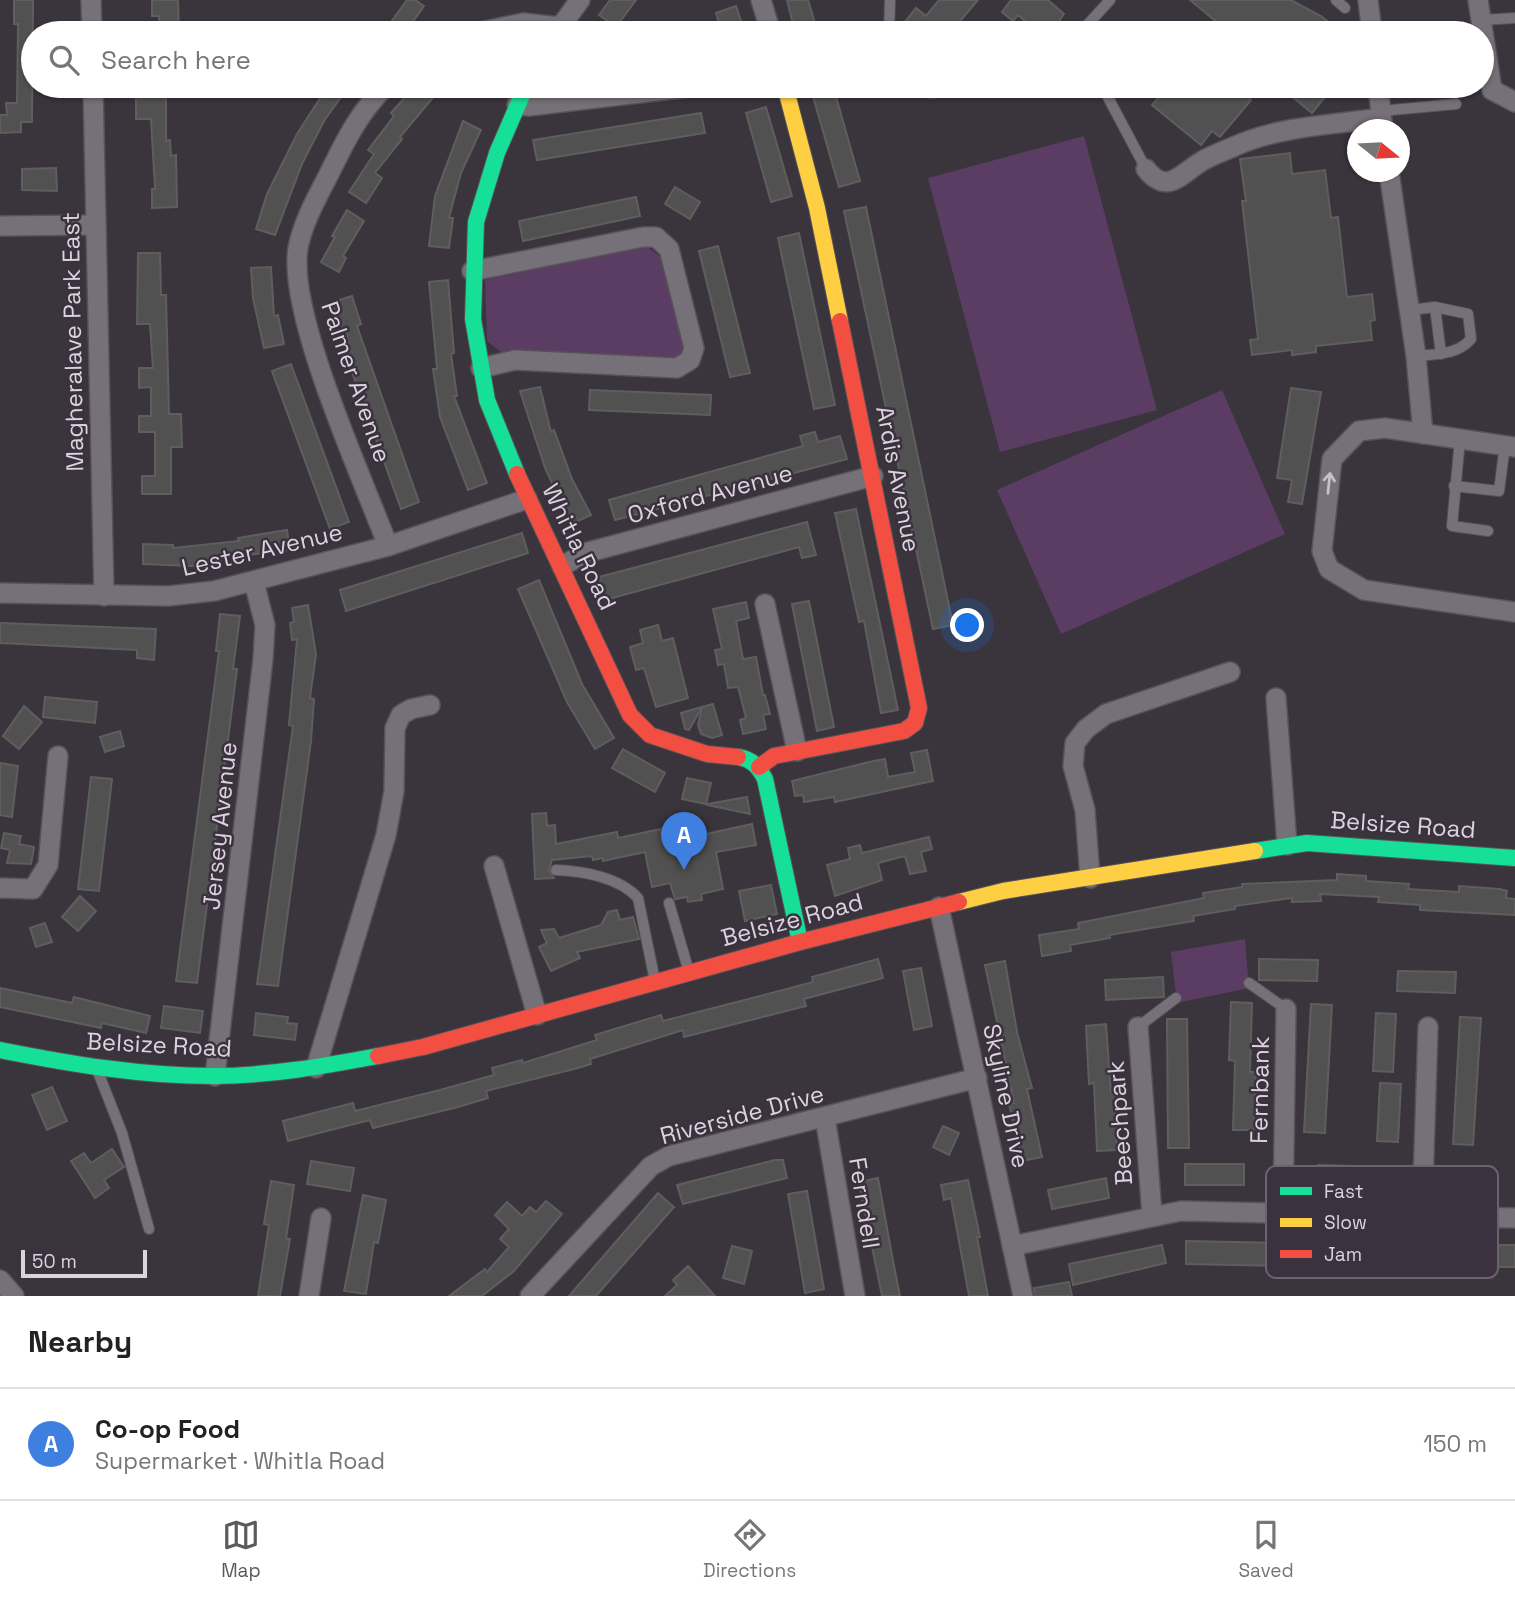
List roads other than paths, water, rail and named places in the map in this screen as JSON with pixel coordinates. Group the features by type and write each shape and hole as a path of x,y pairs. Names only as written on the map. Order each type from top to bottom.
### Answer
{"street":[{"path":"91,0 92,21"},
{"path":"565,21 580,0"},
{"path":"761,0 767,21"},
{"path":"1368,0 1371,21"},
{"path":"1478,0 1480,20"},
{"path":"1494,91 1515,102"},
{"name":"Magheralave Park East","path":"93,98 104,596"},
{"name":"Palmer Avenue","path":"376,98 356,122 323,185 304,229 298,249 298,264 303,308 325,382 388,546"},
{"name":"Whitla Road","path":"520,98 497,153 476,222 472,271 473,319 487,400 527,499 562,566 630,715 650,735 707,754 746,758 759,767"},
{"path":"517,105 597,98"},
{"name":"Ardis Avenue","path":"759,767 774,756 904,731 915,723 919,708 817,208 788,98"},
{"path":"1379,98 1382,119"},
{"path":"1146,169 1153,178 1165,183 1177,180 1202,161 1245,141 1280,132 1347,123"},
{"path":"1391,182 1416,356 1423,433"},
{"path":"0,226 95,225"},
{"path":"472,271 643,237 656,237 669,249 694,348 690,360 677,368 515,360 481,368"},
{"path":"1510,446 1385,428 1359,431 1332,459 1322,551 1329,569 1364,590 1515,612"},
{"name":"Oxford Avenue","path":"562,566 585,553 873,476"},
{"name":"Lester Avenue","path":"0,593 168,596 214,591 388,546 527,499"},
{"name":"Jersey Avenue","path":"215,1076 263,659 265,625 254,582"},
{"path":"765,604 797,751"},
{"path":"1090,878 1085,810 1073,766 1075,743 1086,729 1106,714 1230,672"},
{"path":"1276,698 1287,845"},
{"path":"316,1068 386,835 394,791 395,728 401,715 411,709 430,705"},
{"path":"0,888 33,889 48,865 58,756"},
{"path":"759,767 765,779 800,942"},
{"name":"Belsize Road","path":"0,1050 96,1068 215,1076 316,1068 412,1049 800,942 1003,891 1287,845 1335,842 1515,858"},
{"path":"494,866 537,1015"},
{"name":"Skyline Drive","path":"939,907 1023,1296"},
{"name":"Fernbank","path":"1284,1166 1286,1010"},
{"name":"Beechpark","path":"1138,1027 1152,1215"},
{"path":"1424,1166 1428,1027"},
{"name":"Riverside Drive","path":"530,1296 651,1166 670,1156 977,1078"},
{"name":"Ferndell","path":"825,1118 855,1296"},
{"path":"1012,1246 1181,1211 1266,1213"},
{"path":"309,1296 321,1218"},
{"path":"0,1280 13,1296"}],"lane":[{"path":"889,21 890,0"},
{"path":"1091,21 1110,0"},
{"path":"1336,0 1345,8"},
{"path":"1480,20 1515,18"},
{"path":"1108,98 1146,169"},
{"path":"1382,119 1456,104"},
{"path":"1410,310 1435,307 1468,314 1471,339 1461,350 1416,356"},
{"path":"1435,307 1441,354"},
{"path":"1460,439 1452,526 1488,531"},
{"path":"1454,486 1499,491 1510,446"},
{"path":"556,870 585,873 624,886 638,898 655,982"},
{"path":"669,903 689,972"},
{"path":"1249,983 1286,1010"},
{"path":"1138,1027 1176,998"},
{"path":"96,1068 122,1133 149,1229"}],"place":[{"name":"Co-op Food","path":"684,870"}]}
